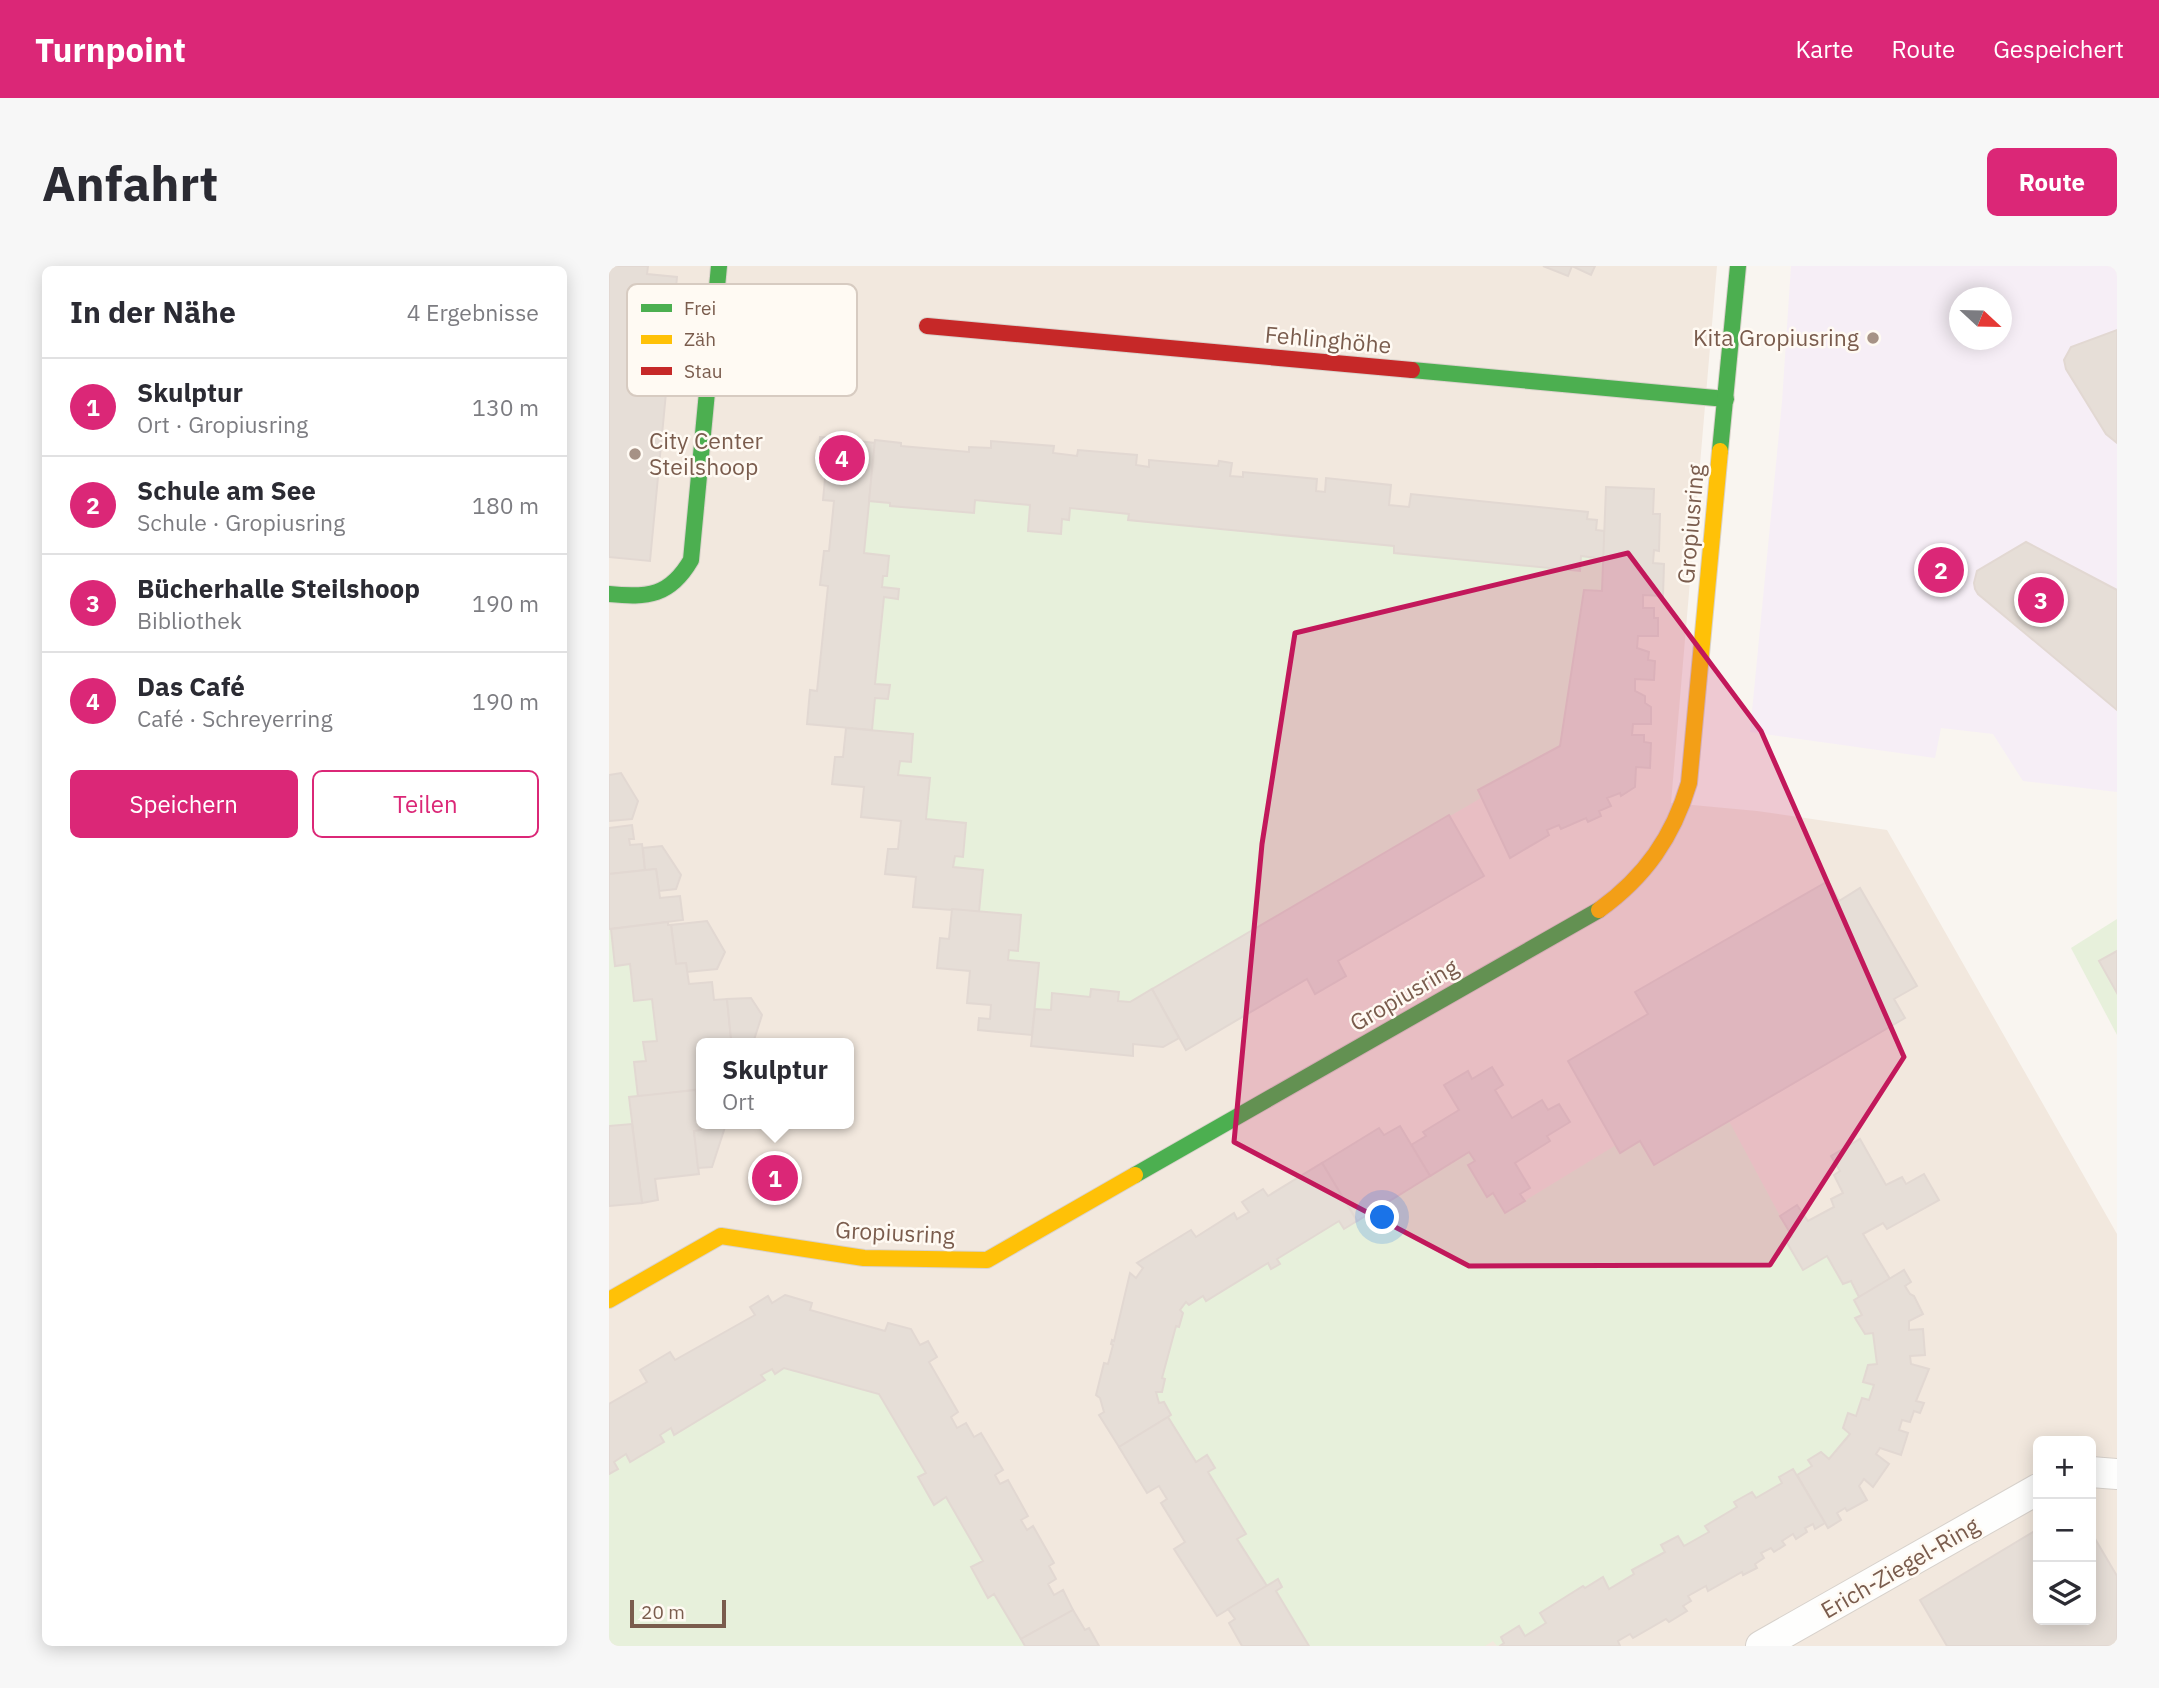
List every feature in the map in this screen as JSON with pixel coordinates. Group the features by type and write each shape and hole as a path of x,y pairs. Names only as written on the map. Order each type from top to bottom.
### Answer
{"street":[{"path":"717,284 719,266"},
{"name":"Gropiusring","path":"609,1300 721,1236 864,1258 987,1260 1598,911 1627,890 1652,864 1666,843 1679,817 1689,783 1738,266"},
{"name":"Fehlinghöhe","path":"927,326 1726,399"},
{"path":"609,594 641,598 659,593 684,573 691,560 707,396"},
{"path":"2096,1472 2117,1474"},
{"name":"Erich-Ziegel-Ring","path":"1761,1646 2033,1492"}],"highlighted area":[{"path":"1628,553 1761,731 1904,1057 1770,1265 1469,1266 1234,1142 1262,844 1295,633"}],"shaded area":[{"path":"609,266 1717,266 1671,803 1757,811 1887,830 2117,1234 2117,1646 609,1646"},
{"path":"1791,266 2117,266 2117,792 2023,781 1993,734 1941,728 1935,758 1750,732 1782,402"}],"green space":[{"path":"975,500 1030,505 1028,531 1061,534 1062,519 1069,519 1070,508 1129,514 1129,520 1394,546 1394,553 1580,571 1581,556 1604,559 1602,591 1584,590 1560,746 1478,790 1481,798 1130,1002 1118,1001 1118,992 1091,989 1090,997 1053,993 1051,1010 1035,1009 1039,963 1008,960 1009,950 1017,951 979,912 953,867 955,856 963,856 966,824 926,819 930,778 898,775 900,761 911,761 913,734 872,730 875,698 888,699 890,686 875,684 884,597 897,599 899,589 882,587 883,576 887,576 889,556 864,553 869,501 890,503 890,506 973,513"},
{"path":"2117,919 2117,1035 2071,948"},
{"path":"609,929 615,966 630,964 652,999 657,1041 644,1042 646,1061 634,1063 638,1097 632,1124 609,1126"},
{"path":"1729,1121 1780,1216 1827,1256 1843,1284 1851,1281 1859,1297 1854,1300 1862,1315 1856,1319 1865,1334 1873,1333 1877,1364 1868,1365 1863,1382 1874,1385 1869,1400 1862,1398 1856,1416 1848,1413 1843,1428 1850,1434 1829,1459 1821,1453 1809,1460 1812,1466 1797,1475 1792,1469 1779,1477 1782,1483 1756,1498 1752,1492 1735,1502 1737,1507 1706,1525 1709,1532 1684,1546 1678,1536 1661,1545 1665,1552 1632,1570 1634,1574 1609,1589 1602,1577 1585,1588 1583,1586 1540,1613 1546,1623 1525,1636 1519,1626 1501,1636 1504,1643 1497,1646 1493,1641 1485,1646 1309,1646 1276,1591 1282,1587 1278,1580 1267,1586 1237,1539 1246,1533 1208,1472 1215,1467 1207,1455 1196,1462 1168,1417 1164,1402 1159,1403 1156,1392 1162,1392 1165,1379 1162,1378 1176,1326 1179,1327 1180,1310 1186,1302 1189,1304 1203,1296 1206,1301 1268,1263 1272,1269 1279,1264 1277,1259 1339,1221 1344,1229 1469,1152 1475,1161 1468,1166 1487,1196 1493,1193 1505,1213 1616,1145 1620,1153 1640,1141"},
{"path":"784,1368 879,1394 926,1473 918,1477 933,1504 946,1497 983,1561 971,1568 988,1597 994,1594 1025,1646 609,1646 609,1474 618,1469 614,1462 626,1454 630,1461 671,1428 675,1435 764,1381 761,1375 772,1369 775,1374"}],"building":[{"name":"City Center Steilshoop","path":"609,266 648,266 647,274 677,277 676,284 627,284 627,396 666,396 650,561 609,557"},
{"path":"1543,266 1572,266 1568,276"},
{"path":"1572,266 1595,266 1591,275"},
{"path":"2117,330 2117,443 2106,434 2066,369 2064,360 2071,347"},
{"path":"820,437 875,443 864,553 889,556 887,576 883,576 882,587 899,589 898,599 884,597 875,684 890,685 888,699 875,698 872,730 807,724 810,690 817,691 828,586 820,585 824,551 829,551 834,501 823,500 826,468 817,467"},
{"path":"875,440 901,443 901,446 969,452 969,447 991,448 991,441 1054,446 1053,453 1077,456 1078,450 1137,455 1136,465 1149,467 1149,460 1218,466 1219,461 1232,463 1230,476 1243,477 1243,472 1317,479 1316,491 1325,492 1326,478 1391,485 1389,505 1409,507 1411,494 1588,512 1587,519 1597,520 1596,530 1604,531 1604,559 1581,556 1580,571 1394,553 1394,546 1128,520 1129,514 1070,508 1069,520 1062,519 1061,534 1028,531 1030,505 975,500 974,513 890,506 890,503 869,501"},
{"path":"1606,487 1654,489 1653,514 1660,514 1659,551 1654,550 1653,563 1664,564 1663,596 1643,595 1643,608 1654,608 1654,618 1658,618 1658,636 1638,636 1637,648 1649,652 1648,660 1655,661 1654,680 1635,679 1635,691 1645,696 1645,703 1651,707 1651,724 1633,724 1632,735 1644,735 1644,742 1651,743 1650,768 1636,767 1635,787 1621,796 1620,793 1607,798 1611,806 1599,811 1601,816 1588,822 1586,818 1561,829 1559,825 1547,830 1549,835 1510,858 1478,790 1560,746 1584,590 1602,591"},
{"path":"2026,542 2117,590 2117,710 1975,589 1977,571"},
{"path":"846,728 913,734 911,762 900,761 898,775 930,778 926,819 966,823 963,857 955,856 953,867 983,870 979,912 913,907 916,877 885,874 888,849 898,849 901,821 861,817 864,787 832,784 835,757 843,757"},
{"path":"621,773 638,801 632,819 609,821 609,775"},
{"path":"1449,815 1484,876 1338,961 1346,976 1315,994 1307,979 1186,1050 1152,989"},
{"path":"632,825 634,839 629,839 630,845 642,844 645,870 609,874 609,828"},
{"path":"662,846 681,875 676,889 659,891 656,869 645,870 643,848"},
{"path":"656,869 660,898 680,896 683,920 609,929 609,874"},
{"path":"1828,881 1839,901 1860,888 1917,986 1894,999 1905,1018 1654,1165 1640,1141 1620,1153 1568,1061 1648,1014 1635,992"},
{"path":"952,909 1021,915 1018,951 1009,950 1008,960 1039,963 1032,1035 978,1030 979,1018 990,1019 991,1005 967,1003 970,971 937,968 940,938 949,939"},
{"path":"707,921 725,952 717,969 687,972 686,963 676,964 671,925"},
{"path":"668,922 668,925 671,925 676,964 686,963 689,984 712,982 714,1000 727,999 731,1038 696,1038 696,1090 638,1097 634,1062 646,1061 643,1042 657,1041 652,999 634,1001 630,964 615,966 611,929"},
{"path":"2117,951 2117,993 2099,961"},
{"path":"1091,989 1119,992 1118,1001 1130,1002 1152,989 1179,1038 1163,1047 1133,1044 1133,1056 1031,1046 1035,1009 1051,1010 1052,993 1090,997"},
{"path":"751,998 762,1015 755,1038 731,1038 727,999"},
{"path":"1492,1067 1503,1085 1495,1090 1512,1118 1542,1100 1548,1110 1559,1104 1570,1122 1547,1136 1550,1141 1515,1163 1530,1188 1520,1194 1525,1201 1505,1213 1493,1193 1487,1197 1468,1165 1475,1161 1469,1152 1430,1176 1411,1145 1426,1136 1423,1132 1459,1110 1444,1085 1468,1071 1472,1079"},
{"path":"696,1090 696,1129 701,1130 694,1131 699,1174 655,1179 658,1200 642,1203 629,1097"},
{"path":"632,1124 642,1203 609,1206 609,1126"},
{"path":"1400,1126 1430,1176 1357,1221 1322,1163 1379,1128 1384,1135"},
{"path":"724,1129 712,1167 698,1168 694,1131"},
{"path":"1860,1139 1886,1185 1902,1177 1906,1184 1924,1174 1939,1200 1887,1229 1883,1223 1863,1234 1890,1279 1859,1297 1851,1281 1843,1284 1827,1256 1803,1270 1786,1241 1792,1236 1780,1216 1797,1205 1808,1221 1834,1207 1831,1199 1843,1193 1834,1175 1840,1171 1831,1156"},
{"path":"1322,1163 1357,1221 1344,1229 1339,1221 1277,1259 1280,1264 1271,1269 1268,1263 1206,1301 1203,1296 1189,1305 1186,1302 1180,1310 1183,1313 1179,1327 1176,1326 1162,1378 1165,1379 1162,1392 1156,1392 1159,1403 1164,1402 1171,1415 1119,1447 1099,1415 1104,1412 1100,1398 1096,1395 1104,1363 1108,1364 1130,1273 1136,1278 1143,1268 1137,1263 1191,1230 1196,1237 1234,1213 1237,1219 1249,1212 1242,1202 1263,1189 1268,1196"},
{"path":"1904,1270 1911,1282 1905,1286 1914,1296 1923,1314 1909,1321 1909,1330 1923,1329 1925,1355 1910,1356 1911,1364 1929,1369 1916,1401 1924,1403 1920,1413 1914,1411 1910,1422 1902,1420 1899,1430 1908,1433 1901,1455 1880,1448 1876,1454 1889,1464 1873,1487 1864,1479 1859,1486 1867,1500 1847,1511 1845,1508 1837,1513 1841,1520 1828,1528 1797,1475 1812,1466 1808,1460 1821,1452 1829,1459 1850,1434 1843,1428 1848,1413 1856,1416 1862,1398 1869,1400 1874,1385 1863,1382 1868,1365 1877,1364 1873,1333 1865,1334 1855,1318 1862,1315 1854,1300"},
{"path":"785,1295 812,1303 810,1310 885,1331 888,1323 911,1329 920,1345 928,1341 937,1357 929,1362 958,1412 951,1417 957,1428 966,1423 974,1437 981,1433 1003,1470 995,1475 1000,1484 1008,1480 1028,1516 1021,1520 1027,1530 1033,1526 1054,1563 1049,1566 1056,1579 1048,1584 1054,1595 1063,1590 1073,1610 1021,1639 994,1594 988,1598 971,1567 983,1561 946,1497 934,1505 918,1477 926,1473 879,1394 784,1368 775,1374 772,1369 761,1375 765,1380 674,1435 671,1428 660,1435 664,1442 630,1462 626,1454 614,1462 618,1469 609,1474 609,1404 647,1382 640,1370 670,1352 675,1360 755,1315 750,1307 768,1296 772,1303"},
{"path":"1168,1417 1196,1462 1207,1455 1215,1468 1208,1472 1246,1534 1237,1539 1267,1586 1217,1616 1174,1549 1185,1542 1161,1503 1167,1499 1159,1486 1147,1493 1119,1447"},
{"path":"1793,1469 1825,1523 1815,1529 1813,1524 1805,1528 1807,1532 1796,1539 1793,1534 1782,1541 1785,1545 1774,1552 1771,1548 1761,1553 1764,1558 1755,1564 1757,1568 1743,1575 1742,1572 1708,1591 1706,1586 1688,1596 1691,1601 1683,1606 1687,1611 1669,1622 1666,1619 1633,1638 1630,1634 1618,1641 1620,1646 1500,1646 1504,1643 1501,1637 1519,1626 1525,1636 1546,1623 1540,1613 1583,1586 1585,1588 1603,1577 1609,1589 1634,1574 1632,1570 1665,1552 1661,1545 1678,1536 1684,1546 1709,1532 1705,1526 1737,1507 1734,1502 1752,1492 1756,1498 1782,1483 1779,1477"},
{"path":"2033,1532 2033,1625 2096,1625 2096,1540 2117,1576 2117,1646 1947,1646 1920,1600"},
{"path":"1278,1579 1282,1587 1276,1591 1309,1646 1242,1646 1229,1623 1235,1619 1228,1609"},
{"path":"1073,1610 1085,1630 1089,1628 1099,1646 1025,1646 1021,1639"}],"traffic: fast":[{"path":"717,284 719,266"},
{"path":"1720,451 1738,266"},
{"path":"1412,370 1726,399"},
{"path":"609,594 657,592 675,581 691,560 707,396"},
{"path":"1135,1175 1599,910"}],"traffic: slow":[{"path":"1599,910 1630,884 1655,854 1675,821 1689,783 1720,451"},
{"path":"609,1300 721,1236 864,1258 987,1260 1135,1175"}],"traffic: jam":[{"path":"927,326 1412,370"}],"place":[{"name":"Kita Gropiusring","path":"1873,338"},
{"name":"City Center Steilshoop","path":"635,454"},
{"name":"Das Café","path":"842,458"},
{"name":"Schule am See","path":"1941,570"},
{"name":"Bücherhalle Steilshoop","path":"2041,600"},
{"name":"Skulptur","path":"775,1178"}]}
